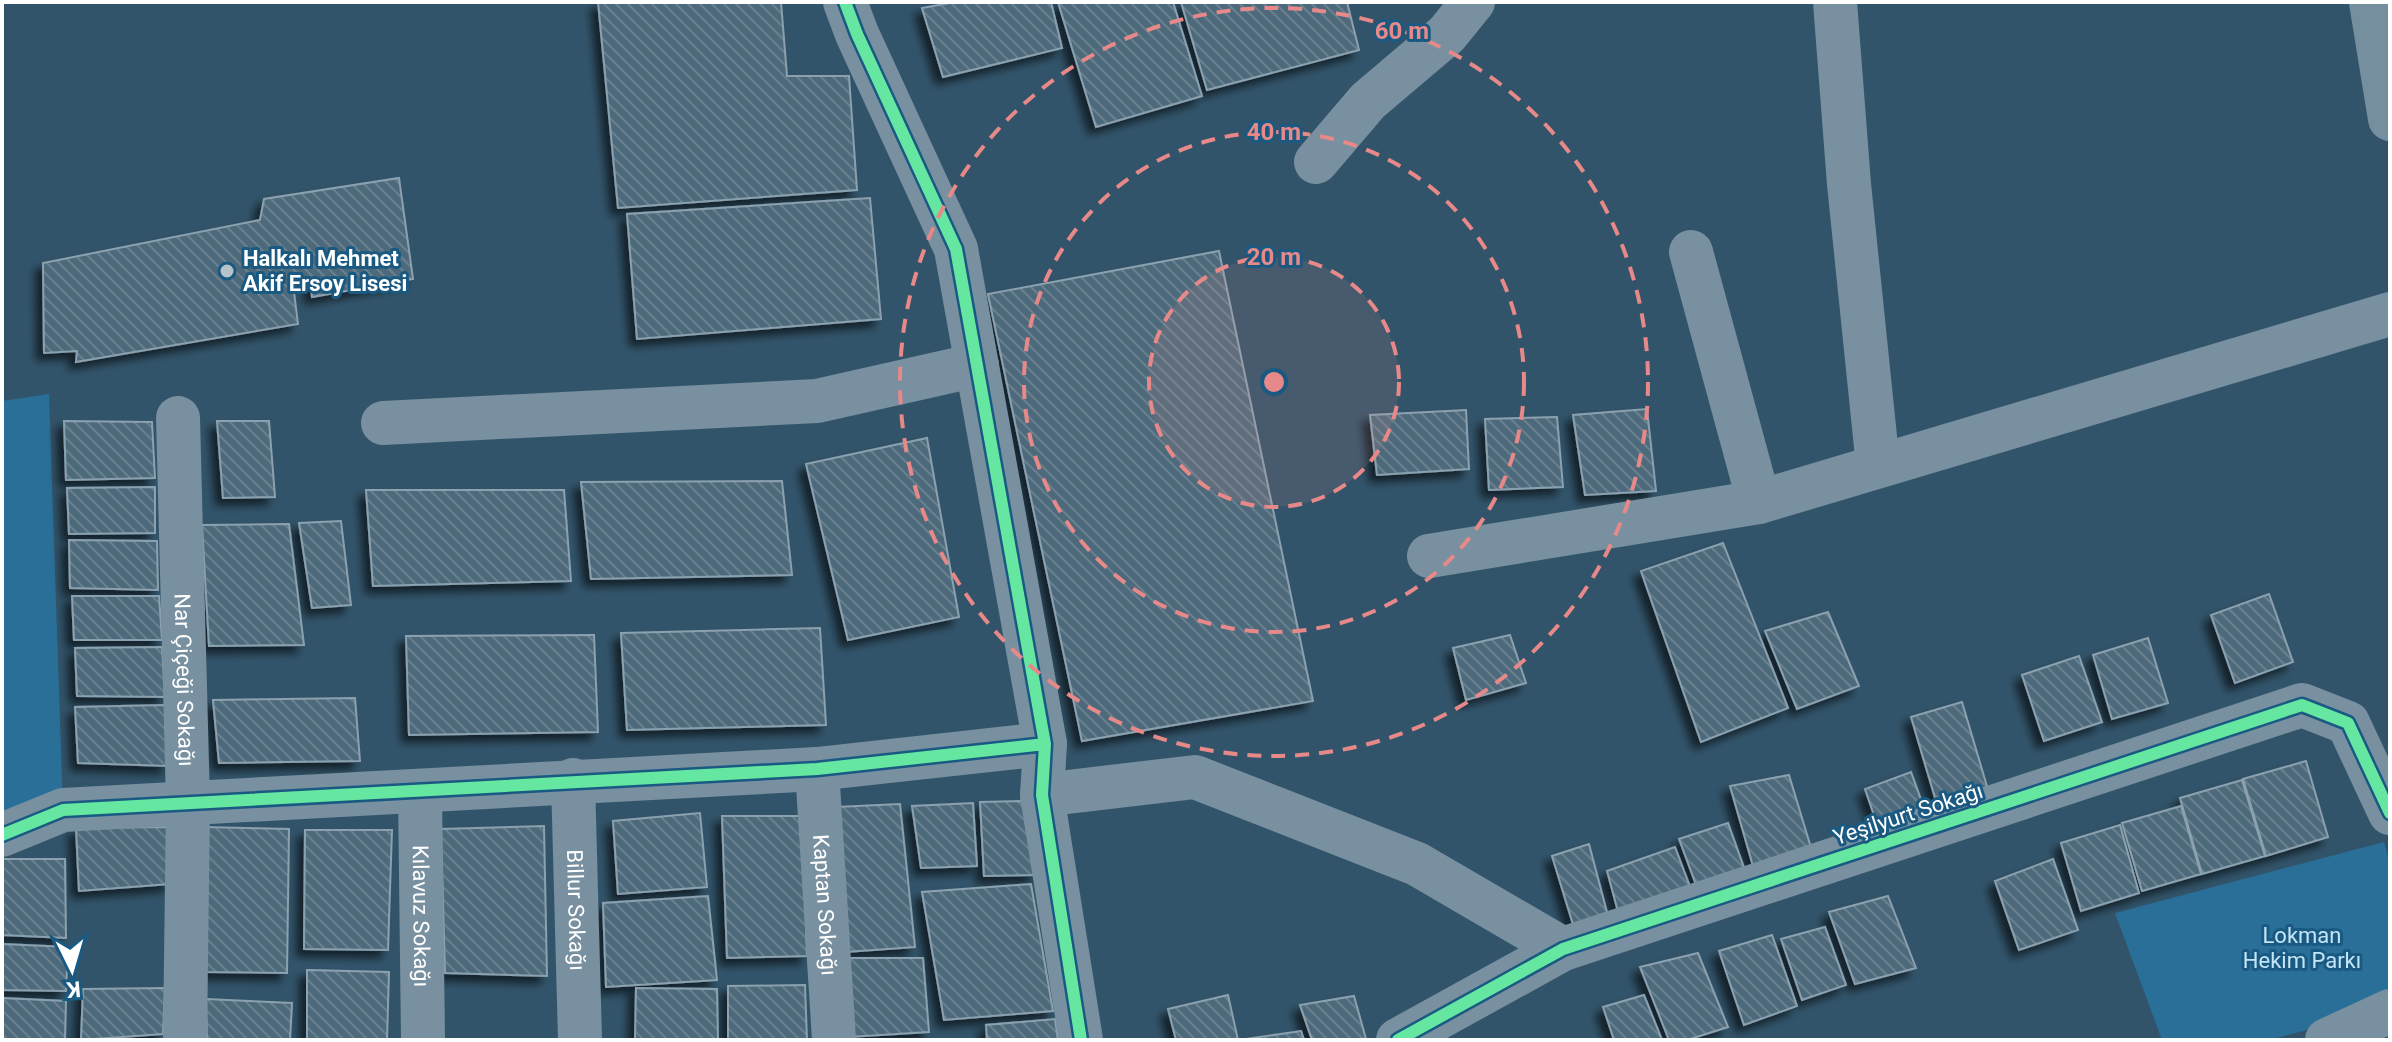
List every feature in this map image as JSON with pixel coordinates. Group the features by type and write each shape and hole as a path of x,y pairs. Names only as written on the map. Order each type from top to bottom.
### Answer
{"main road":[{"path":"2371,2 2390,119"}],"street":[{"path":"845,2 956,249 1045,744 1042,795 1081,1040"},
{"path":"1316,162 1368,101 1447,34 1473,2"},
{"path":"1835,2 1849,184 1878,466"},
{"path":"1691,252 1759,502"},
{"path":"1429,556 1759,502 2390,314"},
{"path":"383,423 817,401 977,365"},
{"name":"Nar Çiçeği Sokağı","path":"178,418 188,803 185,1040"},
{"name":"Yeşilyurt Sokağı","path":"1398,1040 1563,949 2302,705 2348,723 2390,813"},
{"path":"2,835 63,810 817,769 1045,744"},
{"name":"Kaptan Sokağı","path":"817,769 834,1040"},
{"path":"1042,795 1195,777 1417,864 1563,949"},
{"name":"Billur Sokağı","path":"573,780 580,1040"},
{"name":"Kılavuz Sokağı","path":"420,792 423,1040"},
{"path":"2327,1040 2390,1011"}],"green space":[{"path":"49,394 63,810 2,835 2,401"},
{"name":"Lokman Hekim Parkı","path":"2384,842 2390,864 2390,1002 2337,1022 2269,1040 2162,1040 2115,913"}],"building":[{"path":"598,2 781,2 787,76 849,76 857,190 618,208"},
{"path":"955,2 1051,2 1062,48 943,77 922,8"},
{"path":"1058,2 1173,2 1202,96 1096,127"},
{"path":"1181,2 1347,2 1359,50 1207,90"},
{"name":"Halkalı Mehmet Akif Ersoy Lisesi","path":"399,178 413,279 312,297 310,278 293,284 298,324 76,362 77,351 44,353 43,263 260,220 264,199"},
{"path":"870,198 881,319 637,339 627,214"},
{"path":"1219,251 1313,701 1082,741 988,294"},
{"path":"1647,409 1656,491 1585,495 1573,415"},
{"path":"1466,410 1469,469 1377,475 1370,415"},
{"path":"1557,417 1563,487 1489,490 1485,419"},
{"path":"64,421 152,422 155,478 66,480"},
{"path":"217,421 269,421 275,497 223,498"},
{"path":"927,438 959,617 848,640 806,464"},
{"path":"782,481 792,575 591,579 581,482"},
{"path":"155,487 155,533 69,534 67,488"},
{"path":"366,490 564,490 571,581 373,586"},
{"path":"341,521 351,605 312,608 299,523"},
{"path":"289,524 304,645 209,646 202,525"},
{"path":"69,540 157,541 158,590 70,588"},
{"path":"1723,543 1788,708 1701,742 1641,571"},
{"path":"2269,594 2293,662 2235,683 2211,615"},
{"path":"72,596 159,596 162,640 74,640"},
{"path":"1828,612 1859,686 1797,709 1765,631"},
{"path":"820,628 826,725 627,730 621,633"},
{"path":"594,635 598,732 409,735 406,636"},
{"path":"1510,635 1526,683 1466,700 1453,648"},
{"path":"2148,638 2168,703 2112,719 2093,655"},
{"path":"162,647 165,697 77,696 75,648"},
{"path":"2079,656 2102,722 2044,741 2022,675"},
{"path":"355,698 360,761 219,763 213,700"},
{"path":"1962,702 1989,793 1938,808 1911,717"},
{"path":"165,705 168,766 78,763 75,707"},
{"path":"2306,761 2328,837 2266,856 2243,779"},
{"path":"1911,772 1924,808 1877,824 1865,789"},
{"path":"1789,775 1812,851 1753,866 1730,786"},
{"path":"2242,780 2265,856 2202,874 2180,798"},
{"path":"1022,801 1036,875 984,876 980,802"},
{"path":"973,803 977,866 921,868 912,806"},
{"path":"900,804 915,947 846,952 836,807"},
{"path":"2181,806 2201,874 2142,891 2122,823"},
{"path":"700,813 707,887 618,894 613,821"},
{"path":"722,816 802,816 807,956 727,958"},
{"path":"1728,823 1747,876 1698,890 1679,839"},
{"path":"2120,825 2139,893 2081,911 2061,843"},
{"path":"544,826 547,976 445,973 441,829"},
{"path":"171,827 170,884 79,891 76,828"},
{"path":"203,827 289,829 287,973 206,972"},
{"path":"305,830 392,830 388,950 304,949"},
{"path":"1589,844 1609,920 1575,931 1552,856"},
{"path":"1675,847 1692,892 1620,919 1607,871"},
{"path":"2,859 65,859 66,938 2,935"},
{"path":"2053,859 2078,930 2019,950 1995,881"},
{"path":"1031,884 1053,1011 944,1020 922,892"},
{"path":"708,896 717,980 606,987 603,903"},
{"path":"1888,896 1916,968 1855,984 1829,912"},
{"path":"1825,927 1846,985 1802,1000 1781,939"},
{"path":"1772,935 1797,1006 1744,1025 1719,951"},
{"path":"2,944 68,947 66,991 2,990"},
{"path":"1698,953 1728,1027 1687,1040 1669,1040 1640,967"},
{"path":"844,958 923,958 929,1032 849,1037"},
{"path":"307,970 389,972 387,1040 307,1040"},
{"path":"805,985 807,1040 728,1040 728,986"},
{"path":"165,988 163,1034 81,1040 83,989"},
{"path":"636,988 717,989 718,1040 635,1040"},
{"path":"1228,995 1238,1040 1176,1040 1168,1009"},
{"path":"1644,995 1662,1040 1614,1040 1603,1007"},
{"path":"1354,996 1366,1039 1312,1040 1300,1005"},
{"path":"2,998 66,1001 65,1040 2,1040"},
{"path":"206,999 292,1003 290,1040 207,1040"},
{"path":"1055,1019 1058,1040 987,1040 986,1025"},
{"path":"1301,1031 1304,1040 1246,1039"}],"cycle path":[{"path":"845,2 956,249 1045,744 1042,795 1081,1040"},
{"path":"1398,1040 1563,949 2302,705 2348,723 2390,813"},
{"path":"2,835 63,810 817,769 1045,744"}],"place":[{"name":"Halkalı Mehmet Akif Ersoy Lisesi","path":"227,271"}]}
